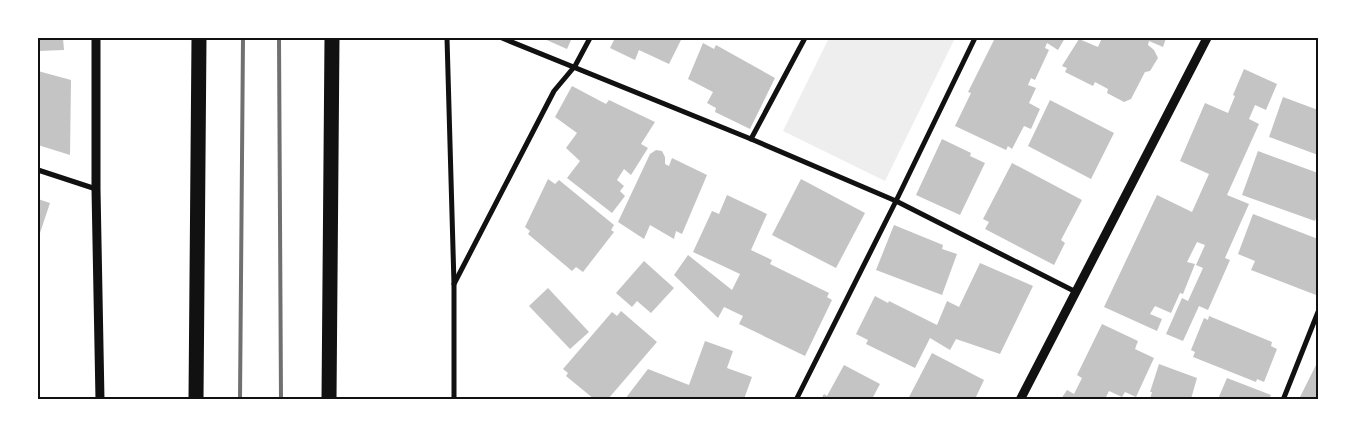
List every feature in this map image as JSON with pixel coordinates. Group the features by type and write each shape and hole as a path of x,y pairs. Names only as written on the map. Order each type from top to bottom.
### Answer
{"highway":[{"path":"196,400 199,38"},
{"path":"329,400 332,38"}],"street":[{"path":"96,38 96,189 100,400"},
{"path":"446,38 454,284 454,400"},
{"path":"502,38 752,139 896,201 1076,292"},
{"path":"454,284 554,90 575,66 590,38"},
{"path":"752,139 805,38"},
{"path":"796,400 975,38"},
{"path":"1020,400 1207,38"},
{"path":"38,170 96,189"},
{"path":"1283,400 1318,312"}],"shaded area":[{"path":"829,38 955,38 885,181 783,131"}],"building":[{"path":"38,38 63,38 64,50 38,51"},
{"path":"542,38 572,38 567,49"},
{"path":"615,38 682,38 669,64 639,50 635,60 610,48"},
{"path":"995,38 1065,38 1058,50 1047,43 1045,48 1049,50 1035,80 1031,78 1028,85 1036,88 1029,103 1040,109 1031,129 1024,126 1012,149 1008,146 1006,150 955,126 971,93 968,92"},
{"path":"1102,38 1166,38 1163,47 1149,41 1148,45 1154,50 1158,58 1150,71 1145,72 1131,99 1124,102 1107,93 1108,89 1095,82 1093,86 1065,72 1067,68 1062,66 1079,39 1098,47"},
{"path":"703,43 714,49 716,45 775,78 750,129 715,112 716,108 707,103 713,92 688,79"},
{"path":"1244,69 1277,84 1266,110 1255,105 1249,119 1259,124 1227,195 1249,204 1225,258 1230,260 1208,310 1199,306 1183,341 1166,334 1182,298 1188,301 1203,268 1196,265 1205,245 1197,242 1187,262 1195,264 1183,294 1180,293 1171,313 1155,306 1150,314 1162,319 1157,331 1104,307 1157,195 1192,212 1209,174 1180,161 1205,103 1228,113"},
{"path":"38,71 71,80 70,155 38,145"},
{"path":"572,86 606,104 609,100 655,122 641,144 648,148 631,175 624,169 617,180 624,186 620,191 625,196 612,213 567,178 580,161 566,148 577,133 555,117"},
{"path":"1283,97 1318,110 1318,155 1269,137"},
{"path":"1050,100 1114,133 1091,179 1028,146"},
{"path":"942,139 971,153 970,156 985,163 960,215 916,195"},
{"path":"656,150 662,151 665,157 665,164 669,166 672,158 707,175 682,234 676,231 674,239 650,225 644,239 618,222 650,154"},
{"path":"1258,151 1318,173 1318,213 1315,221 1242,195"},
{"path":"1012,163 1082,200 1061,240 1065,243 1054,265 985,229 989,222 983,219"},
{"path":"548,179 555,184 559,180 614,225 611,230 614,232 583,272 576,267 572,271 528,234 530,231 525,227"},
{"path":"801,179 865,213 836,268 772,235"},
{"path":"727,195 767,214 751,250 772,260 770,264 829,293 827,297 832,300 805,356 739,324 743,316 724,307 718,318 674,275 688,255 732,290 740,274 693,252 712,211 719,214"},
{"path":"38,199 50,203 38,239"},
{"path":"1253,214 1318,239 1318,289 1316,295 1251,270 1255,261 1238,254"},
{"path":"894,225 943,245 942,249 957,254 942,295 876,270"},
{"path":"644,261 674,288 651,313 637,301 632,307 616,293"},
{"path":"980,263 1033,286 1000,354 956,339 950,350 930,338 915,368 866,344 868,340 856,334 875,296 937,325 947,301 959,307"},
{"path":"548,288 589,332 570,349 529,306"},
{"path":"621,311 657,342 608,399 594,399 566,376 568,373 563,369 612,312 617,316"},
{"path":"1209,316 1272,342 1271,346 1277,349 1264,382 1257,379 1256,382 1193,357 1195,352 1191,350 1204,318 1208,320"},
{"path":"1102,324 1138,341 1135,349 1154,358 1136,397 1125,392 1122,397 1109,391 1105,399 1061,399 1067,390 1074,394 1082,378 1077,375"},
{"path":"705,341 733,351 727,368 752,377 744,399 625,399 648,369 689,385"},
{"path":"932,353 984,380 975,399 908,399"},
{"path":"1318,361 1318,399 1299,399"},
{"path":"1159,364 1197,378 1191,399 1150,399 1152,392 1150,392"},
{"path":"844,365 880,384 872,399 821,399 824,394 827,396"},
{"path":"1227,378 1271,395 1269,399 1218,399"}],"railway":[{"path":"240,400 243,38"},
{"path":"279,38 281,400"}]}
